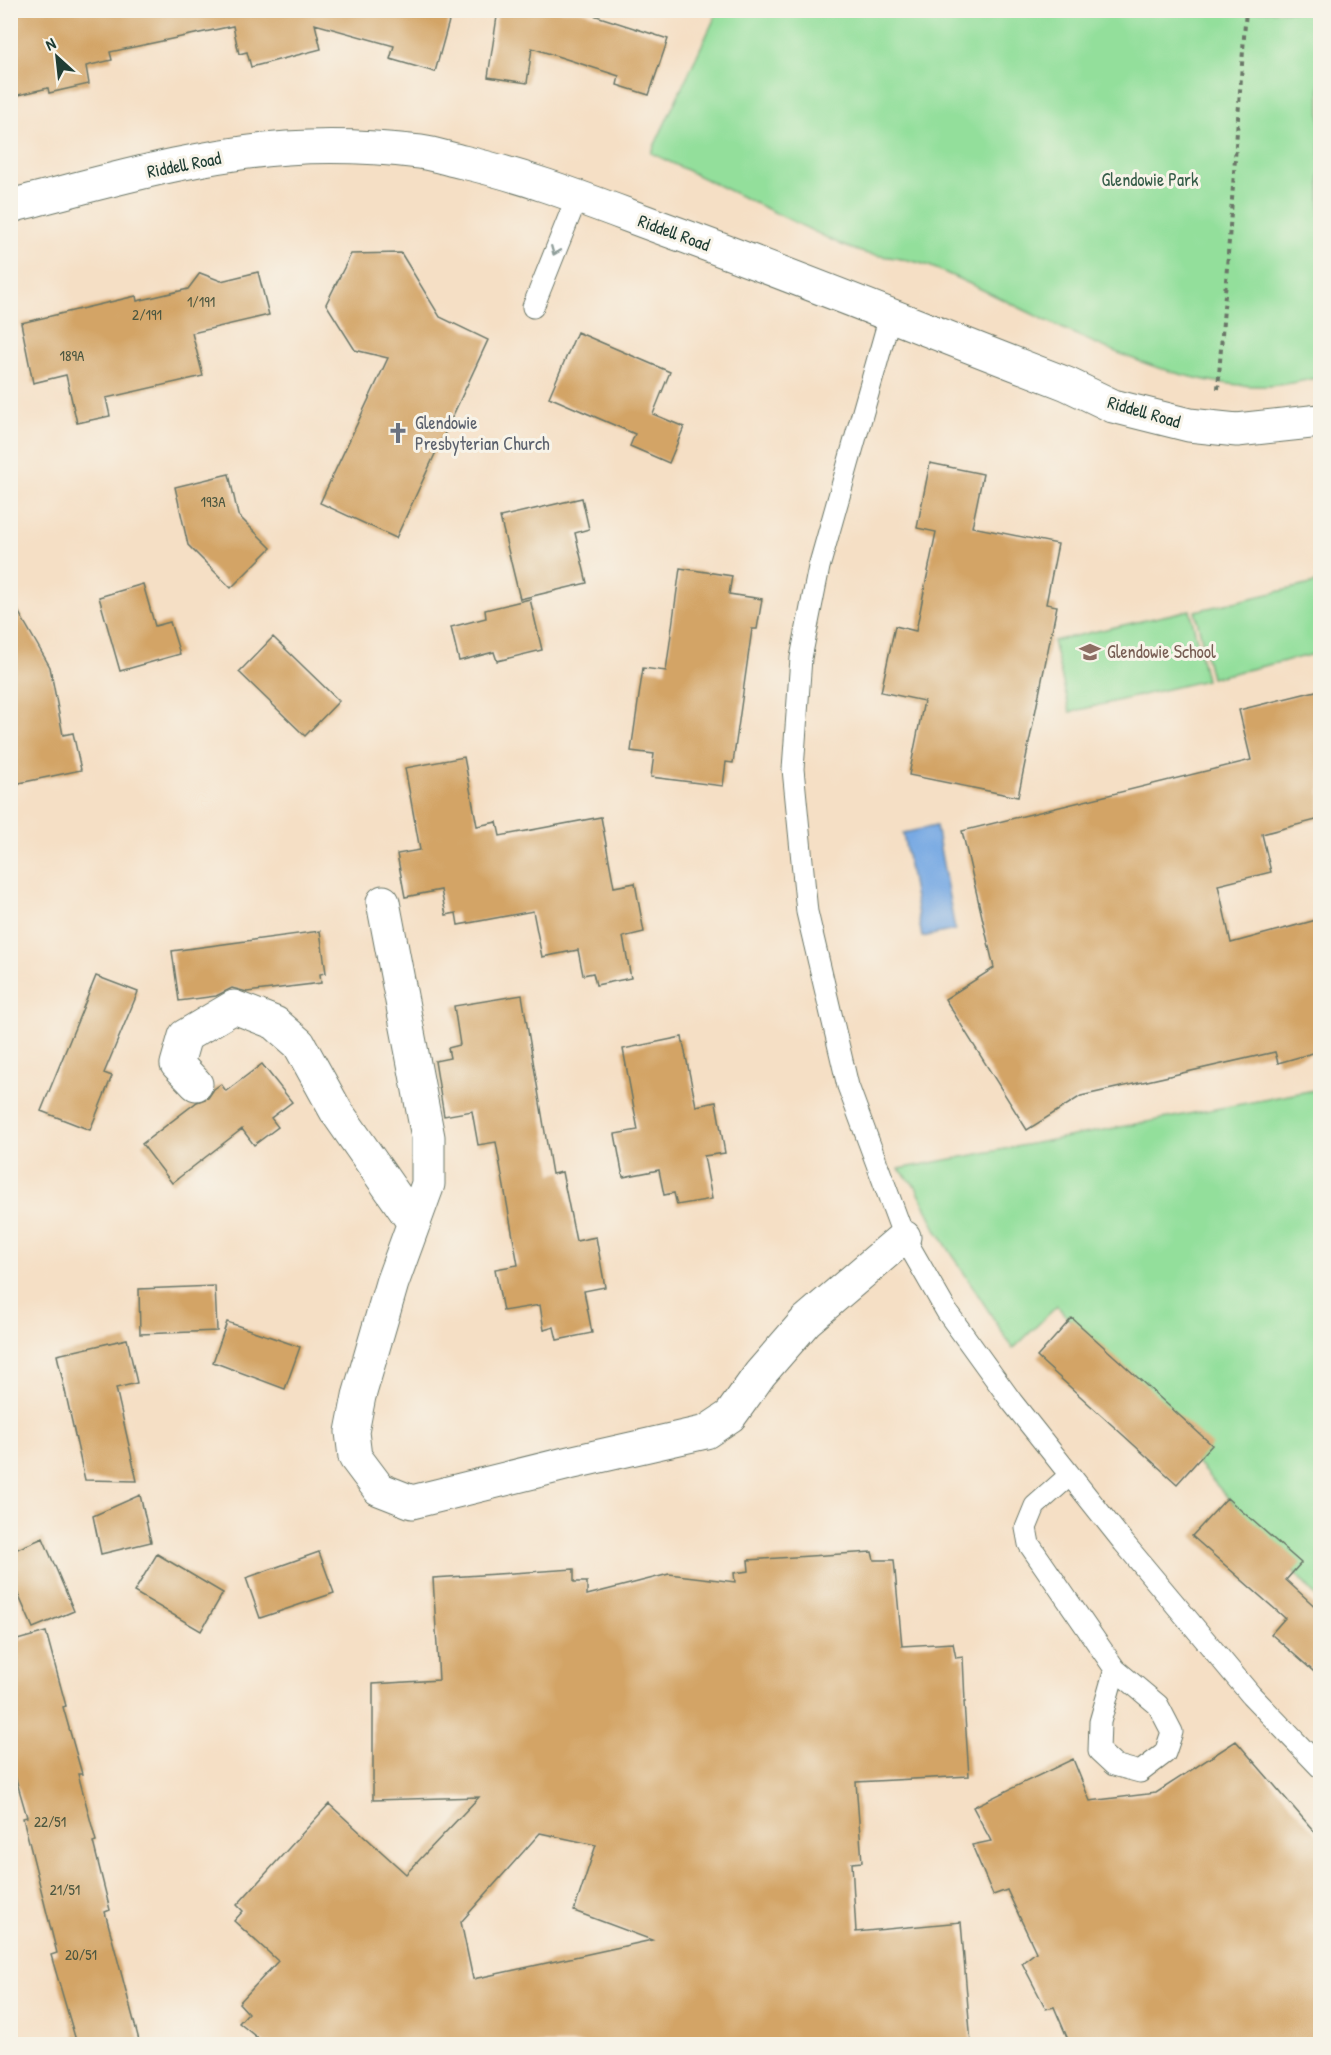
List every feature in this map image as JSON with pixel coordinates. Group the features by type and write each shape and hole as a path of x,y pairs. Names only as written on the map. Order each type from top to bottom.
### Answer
{"street":[{"name":"Riddell Road","path":"10,206 190,161 288,148 422,152 508,173 735,255 1067,384 1113,406 1189,425 1237,430 1320,421"},
{"path":"383,902 428,1137 428,1184 392,1283 359,1396 352,1432 355,1458 379,1489 412,1502 706,1432 730,1416 760,1374 806,1321 904,1237"},
{"path":"196,1084 177,1064 185,1036 234,1007 276,1023 299,1044 336,1111 414,1223"}],"lane":[{"path":"532,307 577,197"},
{"path":"890,316 819,567 801,658 793,769 807,912 845,1075 904,1237 947,1312 1012,1402 1124,1543 1251,1695 1320,1767"},
{"path":"1070,1475 1035,1506 1026,1528 1029,1545 1115,1669 1158,1705 1172,1732 1165,1753 1140,1772 1114,1765 1099,1751 1100,1722 1115,1669"}],"path":[{"path":"1218,389 1246,10"}],"green space":[{"name":"Glendowie Park","path":"718,11 1320,11 1320,377 1267,386 1224,383 1181,374 1139,361 1096,344 934,268 865,253 842,245 651,153"},
{"path":"1320,582 1320,653 1211,678 1195,611"},
{"path":"1190,610 1206,680 1070,712 1053,641"},
{"path":"1320,1089 1320,1601 1057,1306 1013,1349 937,1231 916,1187 899,1169"}],"water":[{"path":"936,826 955,930 922,937 903,833"}],"building":[{"path":"10,10 452,10 435,72 390,59 394,46 315,24 321,49 251,67 247,52 239,54 233,26 110,52 112,60 86,66 89,84 49,93 48,88 10,97"},
{"path":"498,10 581,11 668,39 649,95 617,85 619,76 532,48 527,83 488,77"},
{"name":"Glendowie Presbyterian Church","path":"401,253 440,317 488,340 396,538 320,503 388,358 355,350 326,304 351,254"},
{"path":"258,272 269,315 192,333 203,376 106,398 110,416 77,423 66,375 33,383 21,323 136,296 137,301 188,289 200,273 221,281"},
{"path":"577,332 670,372 653,414 684,427 669,463 630,446 635,434 549,397"},
{"path":"930,463 983,474 972,527 1058,544 1046,604 1057,606 1018,797 909,775 924,701 881,692 895,626 916,631 936,532 917,528"},
{"path":"229,474 238,515 271,548 231,588 188,545 175,487"},
{"path":"582,498 589,529 575,533 587,583 520,599 500,517"},
{"path":"680,568 732,576 729,594 762,599 757,629 752,629 733,763 726,762 723,786 651,777 654,754 631,751 643,668 666,671"},
{"path":"143,584 155,626 170,622 180,654 120,671 99,597"},
{"path":"10,597 50,667 63,735 73,733 81,770 10,785"},
{"path":"530,599 542,650 497,661 494,652 459,661 451,627 486,618 485,610"},
{"path":"273,637 339,701 305,736 239,672"},
{"path":"1320,690 1320,819 1262,834 1271,872 1218,885 1231,943 1320,919 1320,1051 1278,1063 1275,1052 1081,1096 1027,1130 945,999 994,968 962,831 1251,760 1239,710"},
{"path":"464,757 477,826 497,822 500,836 601,817 614,887 635,883 644,932 623,937 631,978 596,985 593,973 583,975 578,950 542,957 533,911 458,925 456,913 446,915 441,890 405,897 397,854 420,850 405,768"},
{"path":"320,931 326,973 320,974 321,983 247,992 232,988 216,996 179,1001 172,951"},
{"path":"96,976 138,992 104,1073 112,1076 90,1130 41,1111"},
{"path":"522,995 552,1174 562,1172 576,1241 596,1237 605,1287 584,1291 592,1333 557,1340 554,1327 544,1330 540,1305 503,1311 495,1269 518,1265 496,1142 478,1145 472,1111 444,1116 435,1061 450,1058 448,1048 460,1045 454,1006"},
{"path":"682,1037 696,1106 716,1102 725,1153 704,1156 712,1199 677,1205 674,1193 664,1195 659,1170 623,1177 615,1134 638,1130 623,1049"},
{"path":"262,1064 292,1102 271,1118 278,1127 254,1145 242,1129 172,1183 142,1144 197,1102 208,1098 221,1084 226,1091"},
{"path":"215,1286 217,1331 140,1334 139,1289"},
{"path":"1072,1318 1212,1445 1177,1484 1037,1357"},
{"path":"227,1322 300,1347 285,1389 213,1362"},
{"path":"127,1339 137,1383 116,1388 137,1481 85,1480 57,1355"},
{"path":"140,1495 151,1542 101,1554 93,1516"},
{"path":"1227,1498 1301,1563 1286,1580 1320,1611 1320,1677 1271,1634 1285,1618 1192,1536"},
{"path":"43,1538 74,1611 33,1628 10,1576 10,1552"},
{"path":"319,1552 334,1593 260,1618 246,1578"},
{"path":"872,1552 874,1560 894,1560 902,1646 953,1643 956,1658 963,1657 969,1776 856,1782 862,1862 852,1863 856,1932 961,1922 971,2044 265,2044 239,2023 248,2013 239,2003 278,1961 234,1921 243,1911 237,1905 329,1804 406,1874 479,1797 373,1800 373,1684 439,1680 433,1578 574,1569 574,1582 587,1582 587,1595 669,1574 735,1582 734,1573 749,1571 748,1560","holes":["540,1833 596,1845 574,1911 652,1940 473,1979 461,1922"]},
{"path":"157,1554 223,1593 201,1631 134,1592"},
{"path":"46,1632 66,1706 63,1707 82,1774 78,1774 96,1841 93,1842 110,1910 105,1912 140,2044 77,2044 51,1955 57,1953 23,1818 27,1817 10,1758 10,1642"},
{"path":"1236,1741 1320,1838 1320,2044 1070,2044 1054,2007 1046,2009 1022,1963 1036,1952 1007,1890 993,1895 972,1845 991,1841 973,1807 1073,1759 1090,1801 1156,1793"}],"place":[{"name":"Glendowie Presbyterian Church","path":"398,433"},
{"name":"Glendowie School","path":"1090,652"}]}
